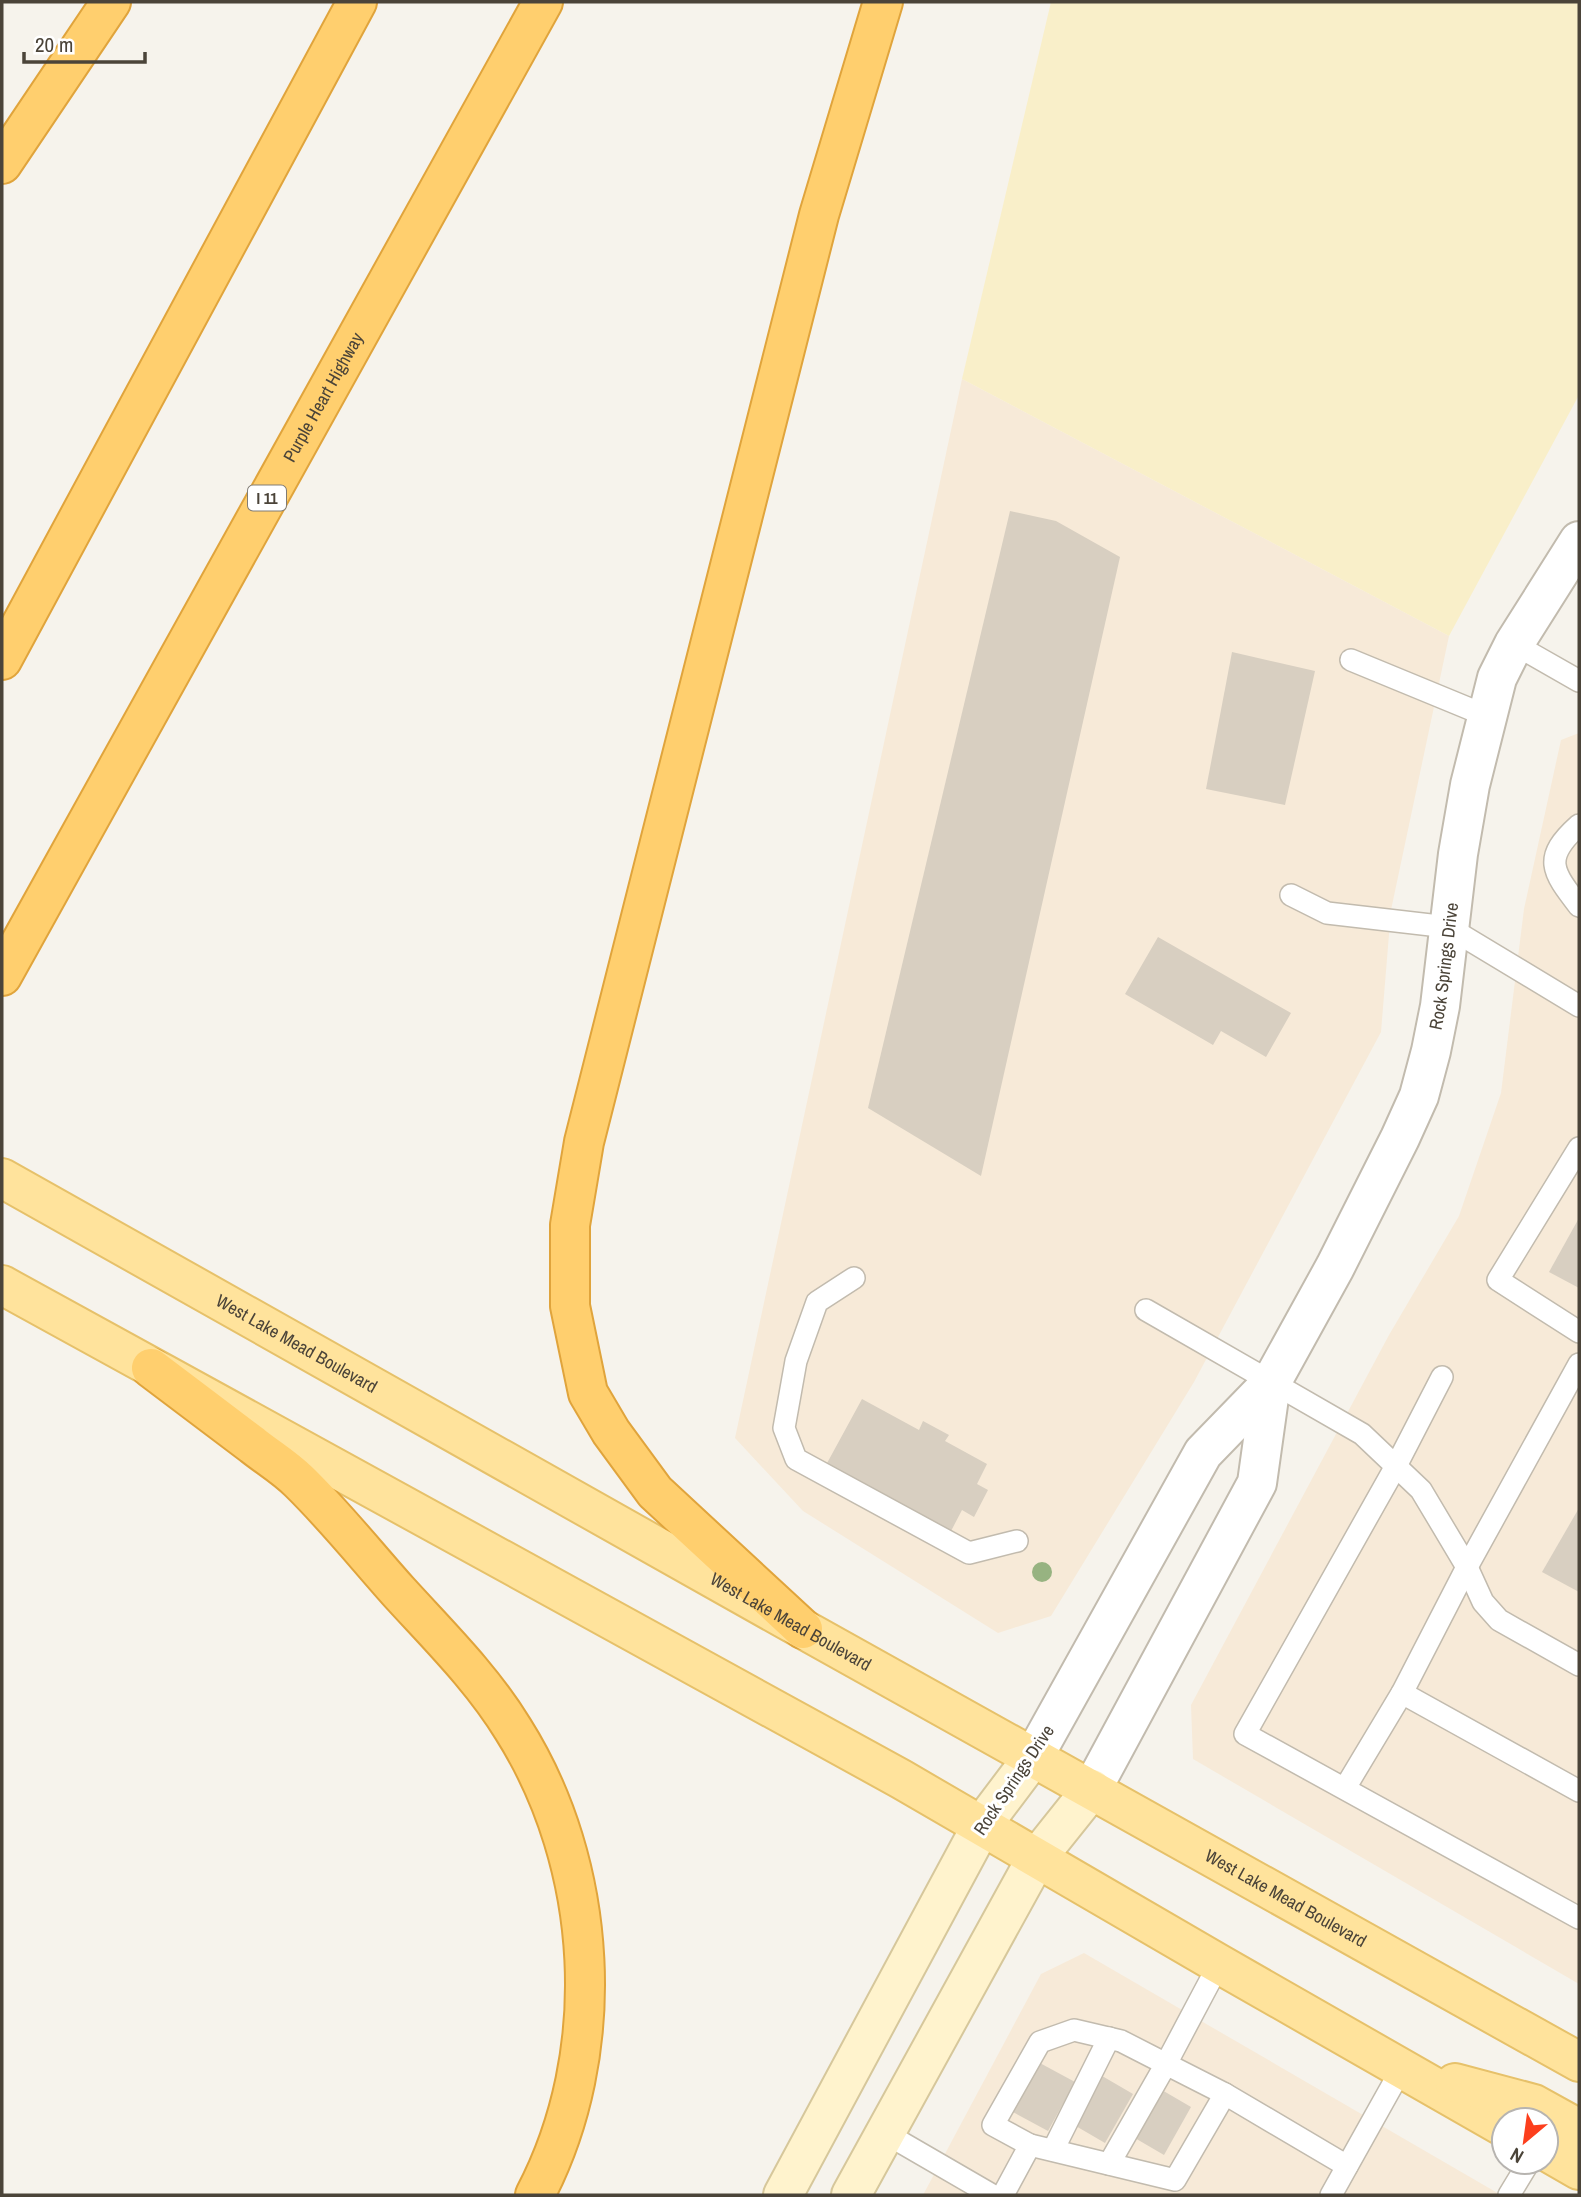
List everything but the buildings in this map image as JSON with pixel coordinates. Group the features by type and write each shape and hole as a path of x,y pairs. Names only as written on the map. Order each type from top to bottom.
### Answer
{"highway":[{"path":"2,164 111,2"},
{"path":"2,660 358,2"},
{"name":"Purple Heart Highway","path":"2,976 543,2"},
{"path":"803,1629 655,1492 611,1432 588,1393 570,1306 570,1225 584,1142 819,215 883,2"},
{"path":"151,1368 298,1479 488,1691 515,1731 537,1772 556,1816 573,1874 580,1909 585,2004 571,2099 557,2144 535,2195"}],"main road":[{"name":"West Lake Mead Boulevard","path":"2,1178 1579,2062"},
{"path":"2,1285 982,1825 1036,1859 1490,2119"},
{"name":"Rock Springs Drive","path":"783,2195 982,1825 1034,1756"},
{"name":"Rock Springs Drive","path":"851,2195 1036,1859 1092,1789"},
{"path":"1402,2068 1534,2104 1579,2129"},
{"path":"1560,2159 1579,2170"}],"street":[{"name":"Rock Springs Drive","path":"1034,1756 1203,1453 1271,1383 1381,1178 1419,1096 1440,1006 1448,927 1468,796 1497,678 1514,644 1579,541"},
{"name":"Rock Springs Drive","path":"1092,1789 1256,1483 1271,1383"}],"lane":[{"path":"1514,644 1579,681"},
{"path":"1351,660 1487,716"},
{"path":"1579,825 1560,843 1555,864 1560,881 1579,906"},
{"path":"1291,895 1327,912 1448,927 1579,1006"},
{"path":"1579,1148 1498,1280 1579,1332"},
{"path":"853,1278 817,1302 796,1360 784,1428 796,1459 969,1553 1017,1541"},
{"path":"1146,1310 1362,1434 1421,1490 1467,1567 1483,1602 1500,1620 1579,1665"},
{"path":"1345,1788 1402,1693 1467,1567 1579,1364"},
{"path":"1442,1377 1396,1466 1245,1734 1579,1918"},
{"path":"1402,1693 1579,1791"},
{"path":"1109,2164 1219,1964"},
{"path":"1225,2094 1175,2179 1030,2146 993,2125 1040,2042 1074,2030 1121,2041 1225,2094 1347,2166"},
{"path":"1053,2150 1109,2038"},
{"path":"1331,2195 1402,2068"},
{"path":"885,2133 992,2195"},
{"path":"1003,2195 1030,2146"},
{"path":"1509,2195 1521,2176"}],"shaded area":[{"path":"962,379 1449,636 1391,910 1381,1032 1194,1382 1051,1616 998,1633 803,1511 735,1438"},
{"path":"1579,733 1579,1984 1193,1759 1191,1705 1389,1335 1459,1216 1501,1093 1524,909 1561,740"},
{"path":"1084,1953 1501,2195 923,2195 1041,1974"}],"sand":[{"path":"1051,2 1579,2 1579,395 1449,636 962,379"}]}
